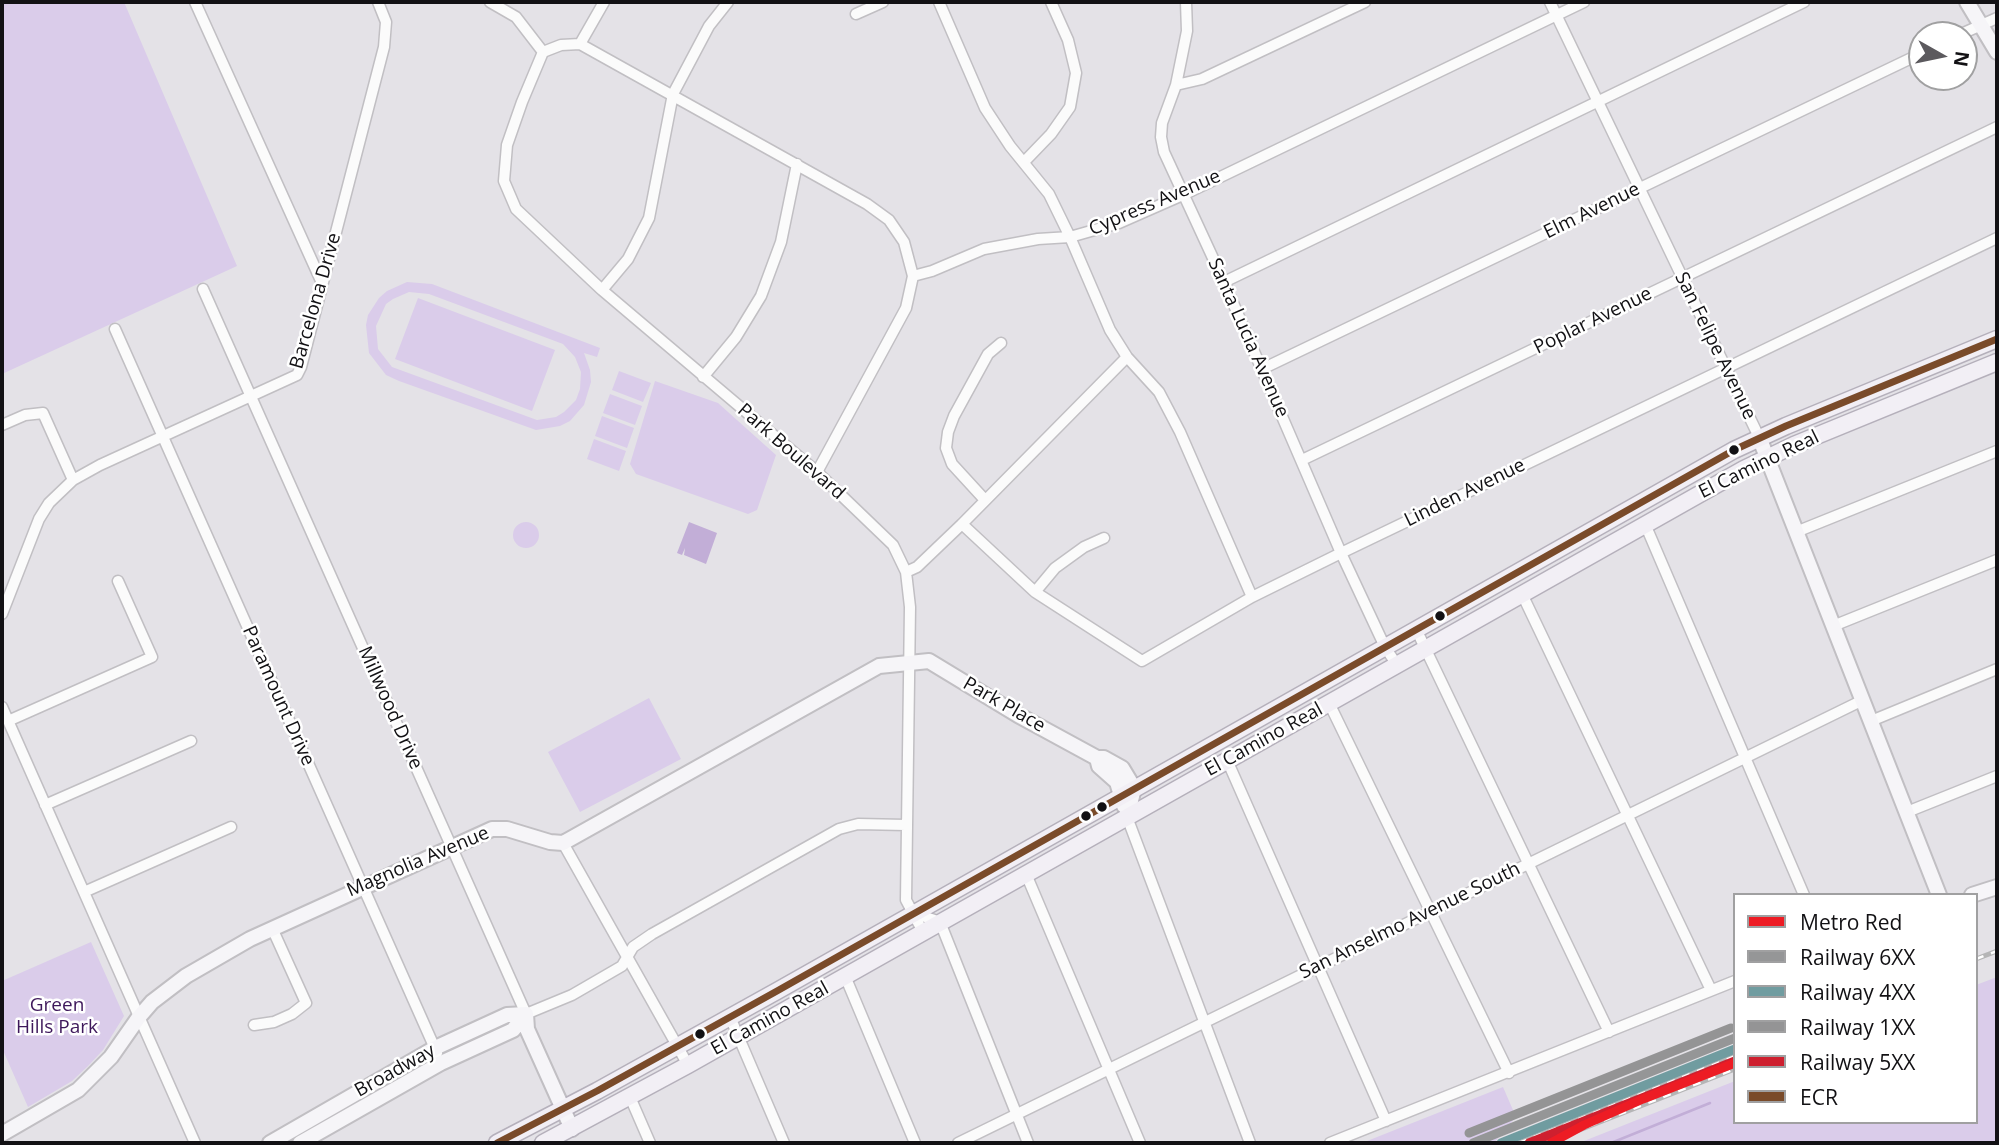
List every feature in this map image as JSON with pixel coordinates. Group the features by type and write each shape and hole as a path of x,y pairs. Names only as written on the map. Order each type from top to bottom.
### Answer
{"main road":[{"path":"1967,2 1997,52"},
{"name":"El Camino Real","path":"497,1143 730,1017 1759,437 1997,339"},
{"name":"El Camino Real","path":"542,1143 738,1037 1767,457 1997,362"},
{"name":"San Felipe Avenue","path":"1759,437 1938,893"},
{"name":"Park Place","path":"909,662 929,661 1097,758 1104,758 1122,768 1127,792"},
{"path":"564,843 879,666 909,662"},
{"path":"1127,792 1127,817"},
{"name":"Magnolia Avenue","path":"2,1134 78,1090 111,1057 139,1017 168,988 272,928 492,829 500,828 564,843"},
{"path":"1978,893 1997,887"},
{"name":"Broadway","path":"270,1143 435,1048 507,1014 526,1014"},
{"name":"Broadway","path":"300,1143 441,1063 513,1030 526,1014"},
{"name":"Millwood Drive","path":"526,1014 528,1030 572,1129"}],"street":[{"path":"195,2 323,283"},
{"name":"Barcelona Drive","path":"2,614 39,519 54,497 74,480 100,465 297,375 384,47 386,23 378,2"},
{"path":"490,2 516,17 543,52 561,45 580,44 797,164 867,204 889,220 904,242 913,276 906,308 817,472"},
{"path":"580,44 604,2"},
{"path":"602,290 628,259 649,218 673,94 709,26 727,2"},
{"path":"856,14 883,2"},
{"path":"939,2 985,108 1010,146 1049,194 1110,330 1127,357 1159,392 1180,432 1252,597"},
{"path":"1024,162 1051,134 1070,107 1076,73 1068,40 1051,2"},
{"name":"Santa Lucia Avenue","path":"1186,2 1187,31 1176,85 1161,123 1164,152 1224,282 1341,553 1385,647 1397,665"},
{"path":"1176,85 1202,79 1365,2"},
{"name":"San Felipe Avenue","path":"1550,2 1759,437"},
{"name":"Cypress Avenue","path":"913,276 984,249 1038,239 1070,237 1119,223 1185,194 1584,2"},
{"path":"1224,282 1804,2"},
{"path":"1978,26 1997,19"},
{"name":"Park Boulevard","path":"543,52 507,145 503,181 516,209 602,290 817,472 893,545 906,572 910,607 906,900 923,932"},
{"name":"Elm Avenue","path":"1262,369 1908,60"},
{"name":"Poplar Avenue","path":"1302,460 1997,127"},
{"path":"703,377 736,337 761,296 781,242 797,164"},
{"name":"Linden Avenue","path":"962,524 1035,592 1142,661 1252,597 1997,237"},
{"name":"Millwood Drive","path":"203,289 526,1014"},
{"name":"Paramount Drive","path":"115,329 441,1063"},
{"path":"985,500 952,464 946,448 954,416 988,354 1001,343"},
{"path":"906,572 918,567 1127,357"},
{"path":"2,425 25,415 43,413 74,480"},
{"path":"1796,532 1997,451"},
{"path":"1645,524 1803,893"},
{"path":"1035,592 1055,568 1084,547 1104,538"},
{"path":"1833,626 1997,559"},
{"path":"8,721 152,657 118,581"},
{"path":"1522,594 1711,990"},
{"path":"1416,629 1609,1032"},
{"path":"1871,721 1997,669"},
{"name":"San Anselmo Avenue South","path":"958,1143 1863,700"},
{"path":"1329,703 1509,1073"},
{"path":"2,707 195,1143"},
{"path":"45,805 191,741"},
{"path":"1227,760 1386,1121"},
{"path":"1907,812 1997,776"},
{"path":"1127,817 1250,1143"},
{"name":"Broadway","path":"526,1014 572,995 622,966 633,947 652,934 839,829 858,824 906,825"},
{"path":"83,892 231,827"},
{"path":"564,843 688,1065"},
{"path":"1026,874 1140,1143"},
{"path":"913,913 940,922 1028,1143"},
{"path":"254,1025 274,1022 292,1014 306,1003 272,928"},
{"path":"845,976 915,1143"},
{"path":"1330,1143 1733,982"},
{"path":"730,1017 784,1143"},
{"path":"630,1097 650,1143"}],"green space":[{"path":"2,2 124,2 237,266 2,374"},
{"path":"407,282 432,284 600,348 597,357 584,353 591,382 584,405 570,421 560,426 536,430 386,375 369,353 366,325 368,315 387,291","holes":["409,292 429,294 563,344 575,357 581,372 576,400 556,417 537,420 392,367 378,349 376,326 386,304"]},
{"path":"418,298 555,350 532,411 395,359"},
{"path":"619,371 651,383 643,402 612,390"},
{"path":"655,381 718,403 776,455 757,510 748,514 636,474 630,464"},
{"path":"610,394 642,406 635,425 603,413"},
{"path":"602,416 634,428 627,448 595,436"},
{"path":"594,439 626,451 619,471 587,459"},
{"path":"526,522 535,526 539,535 535,544 526,548 517,544 513,535 517,526"},
{"path":"649,698 681,759 580,812 548,752"},
{"name":"Green Hills Park","path":"91,942 124,1016 103,1050 88,1066 72,1081 28,1107 2,1048 2,981"},
{"path":"1997,977 1997,1143 1579,1143 1733,1082 1733,1124 1978,1124 1978,984"},
{"path":"1503,1087 1516,1117 1494,1143 1362,1143"}],"shaded area":[{"path":"689,522 717,533 706,564 684,555 685,548 682,555 677,553"}],"waterway":[{"path":"1611,1143 1710,1103"}],"railway":[{"path":"1978,958 1997,951"},
{"path":"1519,1143 1733,1057"},
{"path":"1559,1138 1733,1070"}],"metro line":[{"name":"Red","path":"1551,1143 1643,1099 1733,1064"}],"rail line":[{"name":"1XX","path":"1469,1133 1731,1028"},
{"name":"6XX","path":"1473,1143 1733,1039"},
{"name":"4XX","path":"1501,1143 1733,1050"},
{"name":"5XX","path":"1529,1143 1733,1062"}],"transit line":[{"name":"ECR","path":"497,1143 777,991 1734,450 1997,339"}]}
